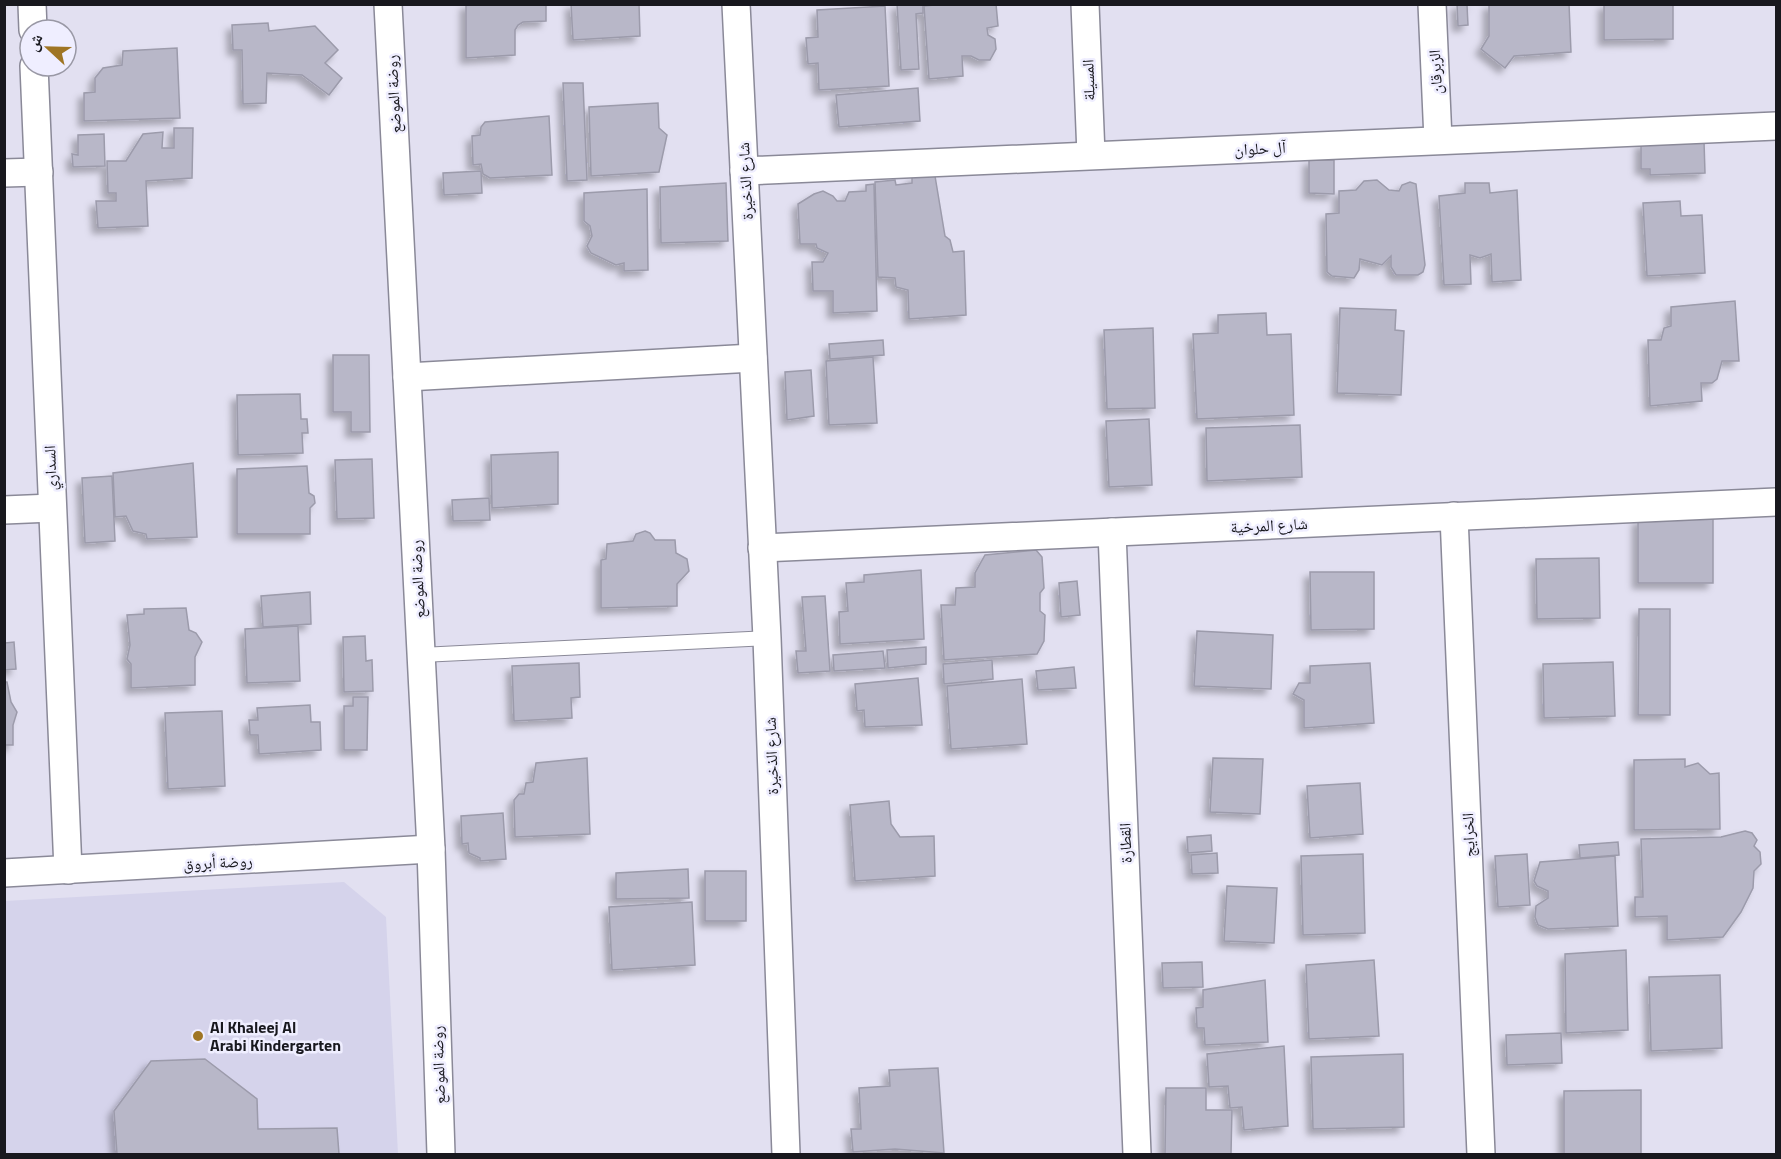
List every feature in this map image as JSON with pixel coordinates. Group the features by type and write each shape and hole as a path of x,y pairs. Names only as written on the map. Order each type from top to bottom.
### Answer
{"street":[{"name":"روضة الموضع","path":"388,4 431,849 441,1155"},
{"name":"شارع الذخيرة","path":"736,4 767,638 786,1155"},
{"name":"المسيلة","path":"1085,4 1091,155"},
{"name":"الزبرقان","path":"1432,4 1438,140"},
{"name":"السداري","path":"35,78 68,870"},
{"name":"آل حلوان","path":"744,171 1776,126"},
{"path":"4,173 39,172"},
{"path":"407,377 753,358"},
{"name":"شارع المرخية","path":"762,548 1776,502"},
{"path":"4,510 52,508"},
{"name":"الخرايج","path":"1454,516 1481,1155"},
{"name":"القطارة","path":"1112,532 1137,1155"},
{"name":"روضة أبروق","path":"4,873 431,849"}],"lane":[{"path":"421,655 767,638"}],"shaded area":[{"name":"Al Khaleej Al Arabi Kindergarten","path":"344,882 386,917 398,1154 5,1154 5,901"}],"building":[{"path":"466,4 546,4 546,21 523,22 518,25 515,30 515,55 466,58"},
{"path":"571,4 639,4 640,36 573,40"},
{"path":"897,4 923,4 923,13 916,14 919,69 901,70"},
{"path":"996,4 998,26 987,28 988,35 995,39 996,49 990,60 962,56 963,76 929,79 924,6"},
{"path":"1457,4 1474,4 1467,5 1468,25 1458,26"},
{"path":"1489,4 1569,4 1571,52 1514,56 1505,68 1481,49 1489,36"},
{"path":"1604,4 1673,4 1673,39 1604,40"},
{"path":"885,6 889,86 819,90 818,63 808,64 806,38 818,37 817,10"},
{"path":"268,23 269,31 315,26 338,50 325,63 342,78 329,95 302,75 267,73 266,103 243,104 242,50 233,50 232,25"},
{"path":"177,48 180,118 84,121 84,93 95,92 95,78 103,68 122,65 123,51"},
{"path":"563,83 583,83 587,180 567,181"},
{"path":"918,88 920,121 839,127 836,95"},
{"path":"658,103 659,128 667,135 659,172 591,176 589,107"},
{"path":"549,116 552,175 490,178 483,174 481,164 473,165 472,136 480,135 481,127 485,122"},
{"path":"174,128 193,128 192,178 146,181 148,226 98,228 96,201 116,201 116,193 108,193 107,161 126,161 143,134 163,132 162,148 174,148"},
{"path":"104,134 105,166 73,167 72,154 78,155 78,135"},
{"path":"1704,141 1705,173 1650,175 1650,169 1641,169 1641,143"},
{"path":"1309,160 1334,160 1334,194 1309,193"},
{"path":"481,171 482,193 444,195 443,173"},
{"path":"935,176 945,236 950,240 953,252 964,251 966,315 909,319 908,290 896,287 895,278 878,277 875,182 895,180 896,185 912,183 912,177"},
{"path":"1377,180 1389,190 1399,191 1402,185 1410,182 1416,184 1425,265 1423,272 1418,275 1396,275 1391,267 1391,256 1382,265 1360,259 1359,270 1354,278 1332,276 1327,272 1326,214 1339,213 1339,191 1356,190 1364,181"},
{"path":"726,183 728,241 661,243 660,187"},
{"path":"1465,183 1489,183 1490,193 1517,190 1521,280 1492,282 1491,254 1480,258 1470,255 1471,284 1444,285 1439,196 1465,193"},
{"path":"874,184 877,311 833,313 833,291 813,291 812,262 823,262 828,253 817,248 816,244 800,244 798,204 823,191 837,201 845,201 849,192 866,191 866,185"},
{"path":"647,189 648,270 624,271 624,263 616,265 591,253 587,246 592,236 590,226 584,221 584,193"},
{"path":"1680,201 1681,216 1702,215 1705,273 1647,276 1643,203"},
{"path":"1735,301 1739,361 1722,361 1717,379 1712,383 1701,383 1702,401 1650,406 1648,340 1661,340 1664,328 1671,326 1671,307"},
{"path":"1340,308 1396,310 1395,330 1404,331 1401,395 1337,393"},
{"path":"1266,313 1267,335 1291,334 1294,415 1197,419 1193,334 1218,333 1218,315"},
{"path":"1153,328 1155,408 1107,409 1104,330"},
{"path":"883,340 884,355 830,359 829,344"},
{"path":"333,355 369,355 370,432 351,432 351,412 333,412"},
{"path":"873,357 877,423 829,425 826,361"},
{"path":"811,370 814,416 787,420 785,372"},
{"path":"300,394 301,419 307,419 308,433 302,433 303,453 238,455 237,395"},
{"path":"1149,419 1152,485 1109,487 1106,421"},
{"path":"1300,425 1302,477 1207,481 1206,428"},
{"path":"558,452 558,504 492,508 491,455"},
{"path":"372,459 374,518 337,519 335,460"},
{"path":"193,463 197,537 147,539 146,534 133,531 126,516 115,517 113,473"},
{"path":"307,466 309,493 314,496 315,503 310,508 310,534 237,534 237,469"},
{"path":"112,476 115,541 85,543 82,478"},
{"path":"489,498 490,520 453,521 452,500"},
{"path":"1713,518 1713,583 1638,583 1638,519"},
{"path":"645,531 650,533 655,540 675,540 676,553 687,559 689,571 677,584 677,606 601,608 601,560 606,559 607,544 633,541 636,534"},
{"path":"1036,550 1042,557 1044,588 1040,593 1040,611 1045,615 1044,641 1037,654 944,660 941,605 955,605 956,588 975,587 975,573 985,555"},
{"path":"1599,558 1600,618 1537,619 1536,559"},
{"path":"921,570 924,639 840,644 839,612 848,611 846,583 864,582 864,575"},
{"path":"1310,572 1374,572 1374,629 1311,630"},
{"path":"1077,581 1080,615 1061,617 1059,583"},
{"path":"310,592 311,624 263,627 261,596"},
{"path":"825,596 830,671 798,673 796,651 806,651 802,597"},
{"path":"186,608 189,630 196,633 202,642 195,657 195,685 131,688 131,664 127,659 130,645 127,615 144,614 144,609"},
{"path":"1639,609 1670,609 1670,715 1638,715"},
{"path":"298,626 300,681 247,683 245,629"},
{"path":"1197,631 1273,635 1271,689 1194,686"},
{"path":"365,636 366,661 372,660 373,691 344,692 343,637"},
{"path":"4,638 5,643 14,642 16,669 4,670"},
{"path":"926,647 926,664 888,668 887,650"},
{"path":"883,651 885,668 834,671 833,655"},
{"path":"992,660 993,679 944,684 943,664"},
{"path":"1613,662 1615,716 1544,718 1543,664"},
{"path":"579,663 580,697 571,698 572,718 514,721 512,666"},
{"path":"1370,663 1374,723 1304,728 1304,700 1293,694 1299,683 1310,683 1310,666"},
{"path":"1074,667 1076,688 1038,690 1036,671"},
{"path":"918,678 922,725 865,727 864,710 857,711 855,684"},
{"path":"1022,679 1027,744 951,749 947,686"},
{"path":"4,682 7,682 11,702 17,712 13,725 13,745 4,745"},
{"path":"353,697 368,697 367,750 344,750 344,706 353,706"},
{"path":"310,705 311,722 320,722 321,750 259,754 258,735 250,735 249,720 258,720 257,708"},
{"path":"222,711 225,786 168,789 165,713"},
{"path":"587,758 590,834 515,837 514,800 519,794 524,794 526,783 533,782 536,763"},
{"path":"1213,758 1263,759 1260,814 1210,812"},
{"path":"1685,759 1685,767 1698,763 1710,774 1719,773 1720,829 1634,830 1634,760"},
{"path":"1360,783 1363,834 1310,838 1307,786"},
{"path":"889,801 891,824 900,837 934,836 935,876 855,881 850,805"},
{"path":"503,813 506,859 480,861 480,858 469,853 468,843 462,844 461,816"},
{"path":"1745,831 1752,833 1757,840 1754,846 1760,852 1761,864 1754,871 1753,888 1741,912 1723,937 1667,940 1667,916 1635,917 1635,897 1643,897 1641,839 1721,837"},
{"path":"1211,835 1212,851 1188,853 1187,837"},
{"path":"1618,842 1619,855 1580,858 1579,845"},
{"path":"1217,853 1218,873 1192,874 1191,855"},
{"path":"1363,854 1365,933 1303,935 1301,856"},
{"path":"1527,854 1530,905 1498,907 1495,856"},
{"path":"1615,856 1618,926 1548,929 1538,925 1535,917 1536,906 1548,898 1548,891 1537,886 1534,881 1540,862"},
{"path":"688,869 689,898 616,899 616,873"},
{"path":"705,871 746,871 746,921 705,921"},
{"path":"1227,886 1277,888 1274,943 1224,941"},
{"path":"692,902 695,965 612,970 609,907"},
{"path":"1626,950 1628,1030 1566,1033 1565,954"},
{"path":"1374,960 1379,1036 1309,1039 1306,965"},
{"path":"1202,962 1203,987 1163,988 1162,963"},
{"path":"1720,975 1722,1048 1651,1051 1649,977"},
{"path":"1265,980 1268,1042 1205,1045 1204,1028 1197,1028 1196,1008 1203,1007 1203,990"},
{"path":"1561,1033 1562,1063 1507,1065 1506,1035"},
{"path":"1284,1046 1288,1126 1244,1130 1242,1107 1230,1108 1228,1086 1209,1087 1207,1054"},
{"path":"1403,1054 1404,1127 1313,1129 1311,1057"},
{"path":"205,1059 257,1099 258,1129 337,1128 339,1154 117,1154 114,1111 151,1061"},
{"path":"938,1068 944,1153 895,1149 853,1152 851,1129 861,1129 859,1088 890,1086 889,1070"},
{"path":"1166,1088 1206,1088 1206,1110 1232,1110 1231,1154 1165,1154"},
{"path":"1641,1090 1641,1154 1564,1154 1564,1091"}],"place":[{"name":"Al Khaleej Al Arabi Kindergarten","path":"198,1036"}]}
